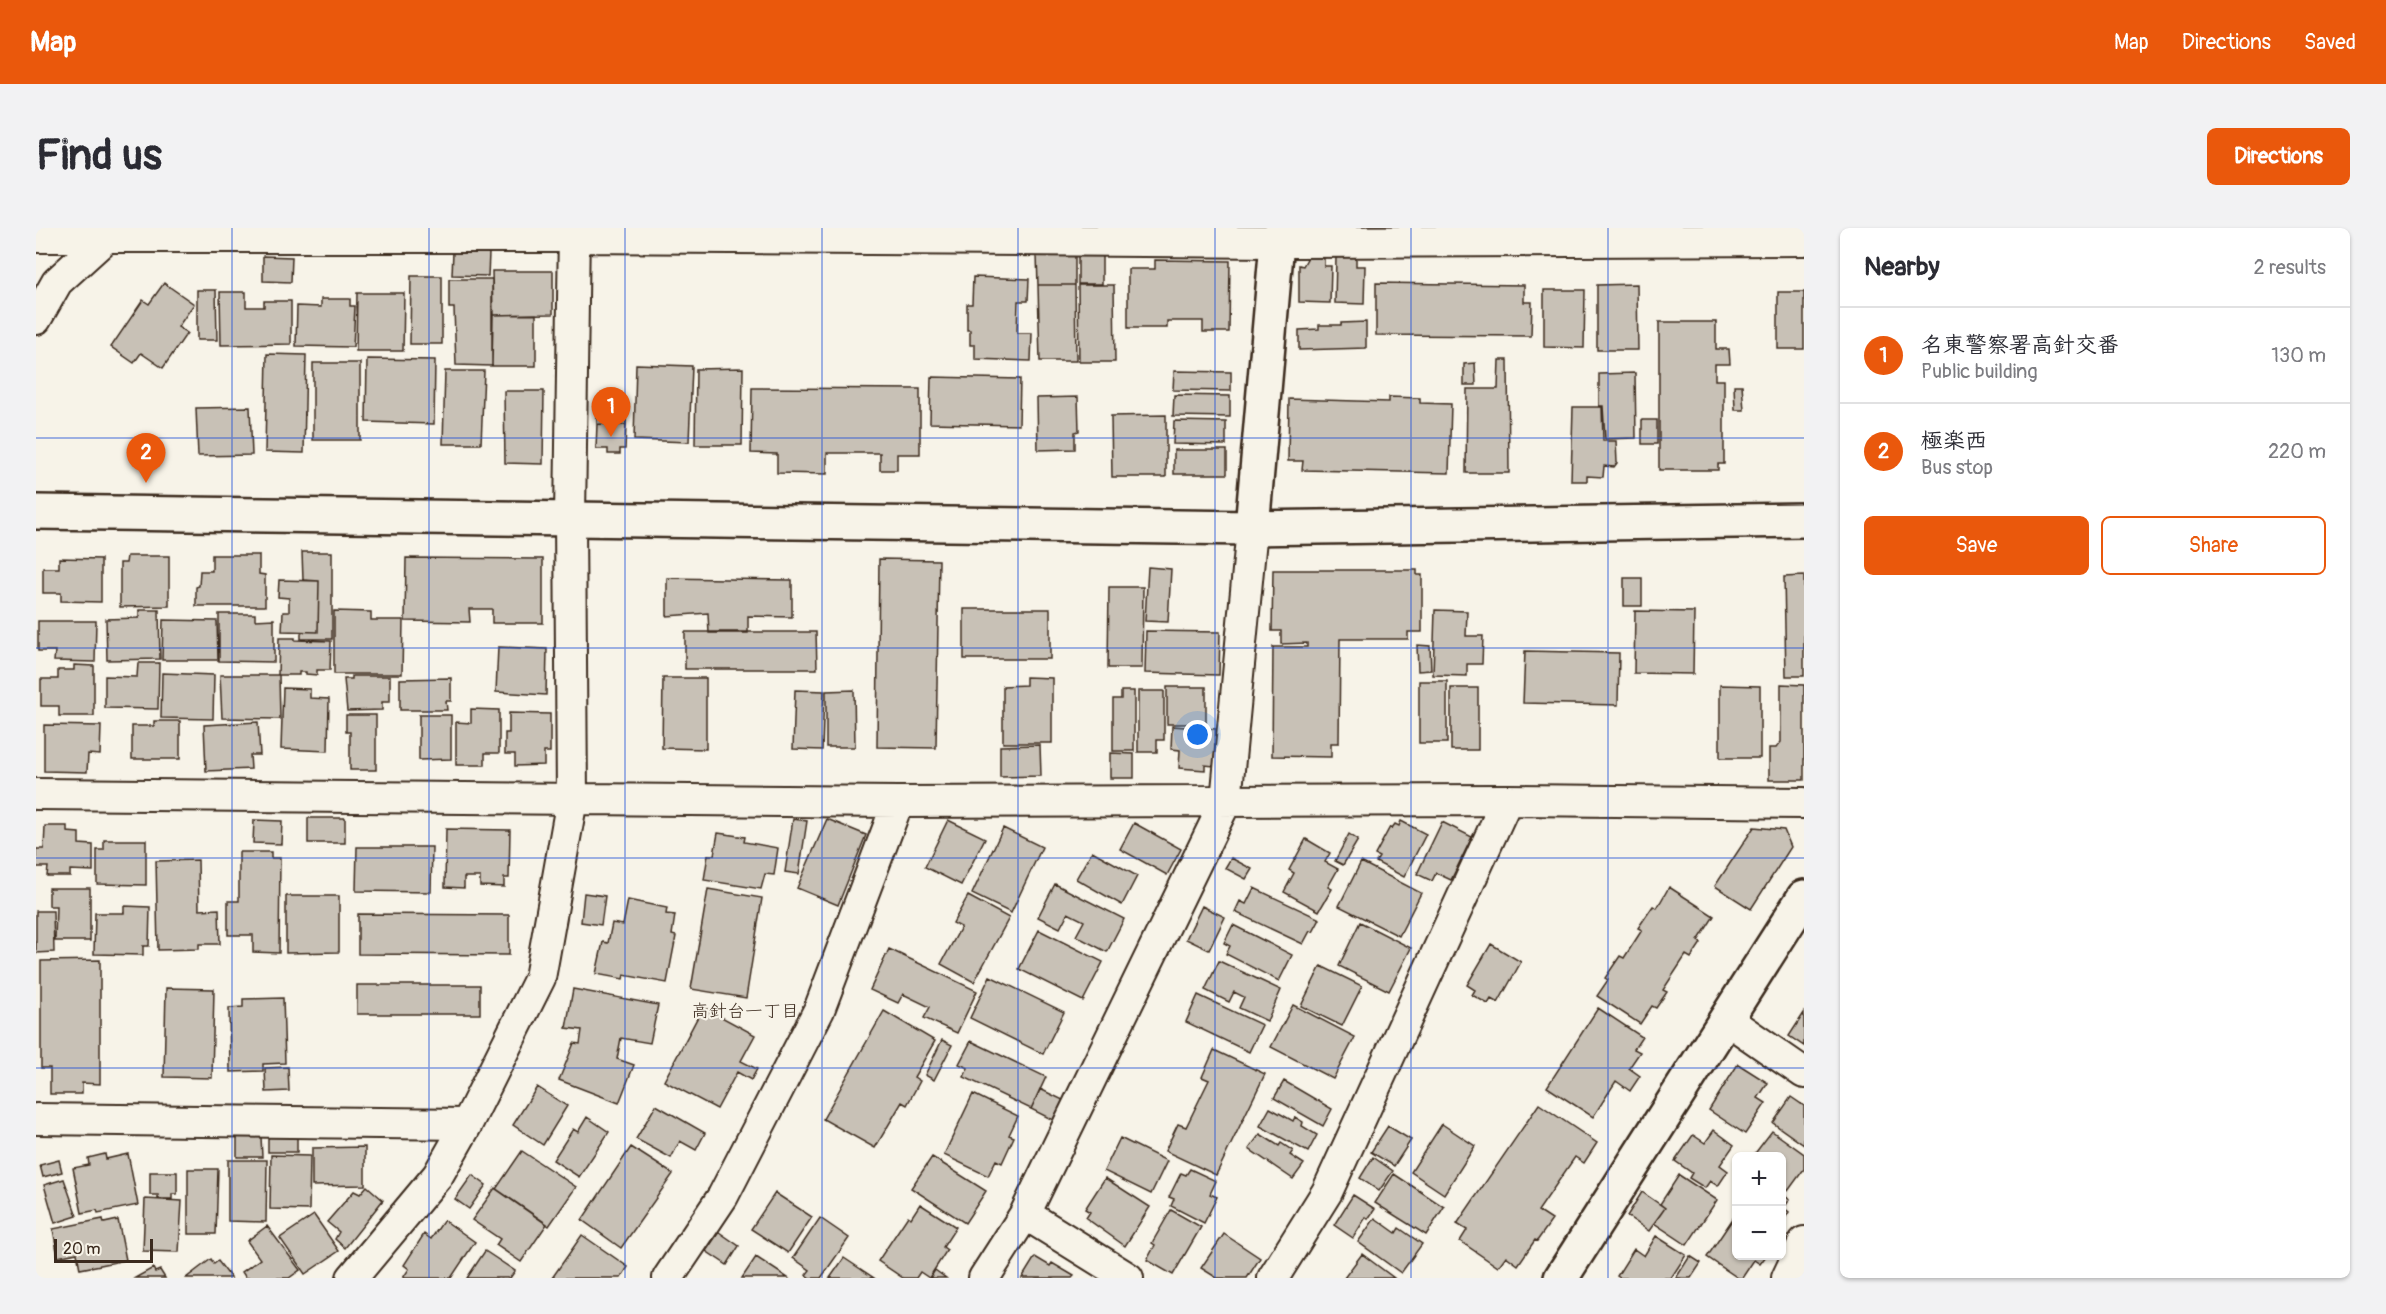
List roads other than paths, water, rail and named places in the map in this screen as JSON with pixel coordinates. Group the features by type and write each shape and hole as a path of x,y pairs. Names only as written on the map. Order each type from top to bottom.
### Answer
{"street":[{"path":"352,1278 438,1175 467,1124 540,978 572,799 570,518 574,232"},
{"path":"36,237 111,233 574,232 1594,234 1804,240"},
{"path":"36,319 57,282 111,233"},
{"path":"984,1278 1025,1214 1226,801 1280,235"},
{"path":"36,512 1252,528 1804,520"},
{"path":"36,794 898,802 1507,800 1804,803"},
{"path":"1273,1278 1327,1192 1507,800"},
{"path":"668,1278 723,1196 819,1010 898,802"},
{"path":"1561,1278 1804,897"},
{"path":"1726,1019 1804,1073"},
{"path":"36,1119 467,1124"},
{"path":"1025,1214 1128,1278"},
{"path":"1787,1278 1804,1242"}],"place":[{"name":"名東警察署高針交番","path":"611,437"},
{"name":"極楽西","path":"146,483"}],"district":[{"name":"高針台一丁目","path":"745,1011"}]}
